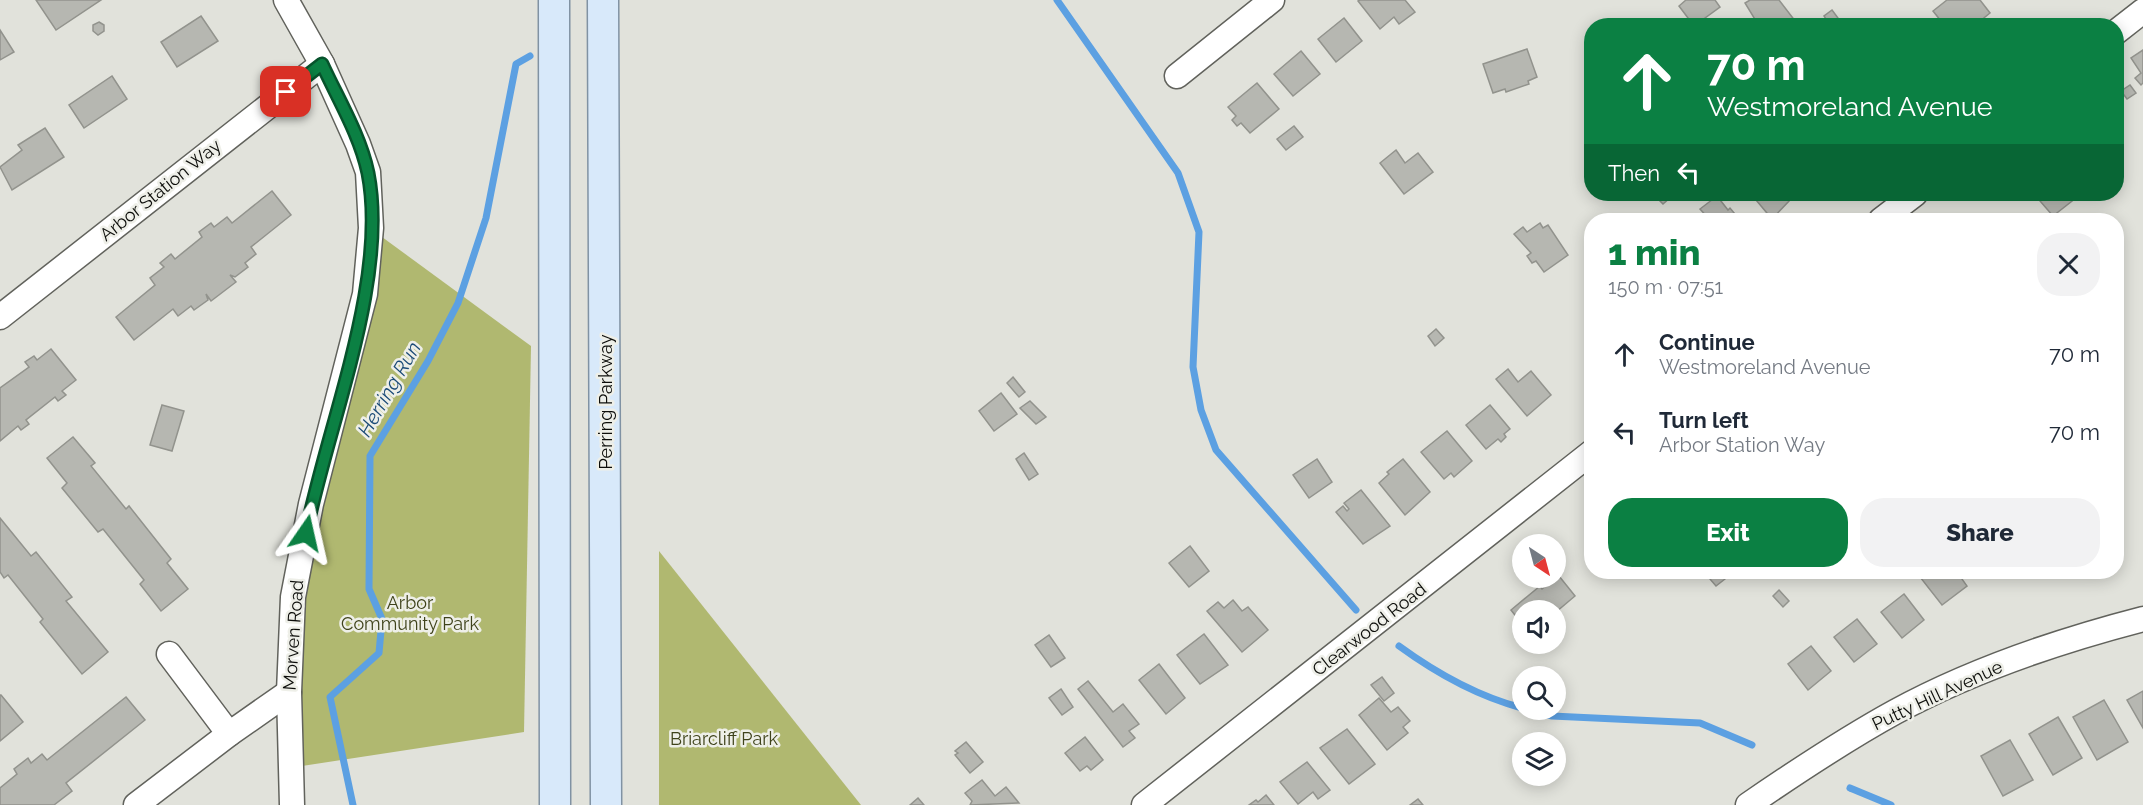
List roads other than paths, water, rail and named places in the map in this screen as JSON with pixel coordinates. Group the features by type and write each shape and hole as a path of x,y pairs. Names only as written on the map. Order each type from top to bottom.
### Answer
{"main road":[{"path":"554,0 555,805"},
{"name":"Perring Parkway","path":"603,0 606,805"}],"street":[{"name":"Morven Road","path":"286,0 322,64 358,144 368,172 371,228 365,294 311,504 299,562 289,637 288,692 292,805"},
{"path":"1177,76 1272,0"},
{"path":"2124,26 2143,11"},
{"name":"Arbor Station Way","path":"0,317 322,64"},
{"path":"1890,213 1906,201"},
{"name":"Clearwood Road","path":"1144,805 1584,458"},
{"name":"Putty Hill Avenue","path":"1748,805 1862,730 1930,694 2057,644 2143,619"},
{"path":"169,654 229,734"},
{"path":"136,805 288,692"}],"waterway":[{"path":"1057,0 1178,173 1199,232 1193,367 1201,410 1216,450 1356,610"},
{"name":"Herring Run","path":"353,805 330,697 379,653 382,619 369,589 370,456 428,361 458,303 486,218 516,64 530,56"},
{"path":"1399,646 1458,683 1512,705"},
{"path":"1566,717 1700,723 1752,745"},
{"path":"1850,788 1891,805"}],"park label":[{"name":"Arbor Community Park","path":"410,612"},
{"name":"Briarcliff Park","path":"724,738"}]}
